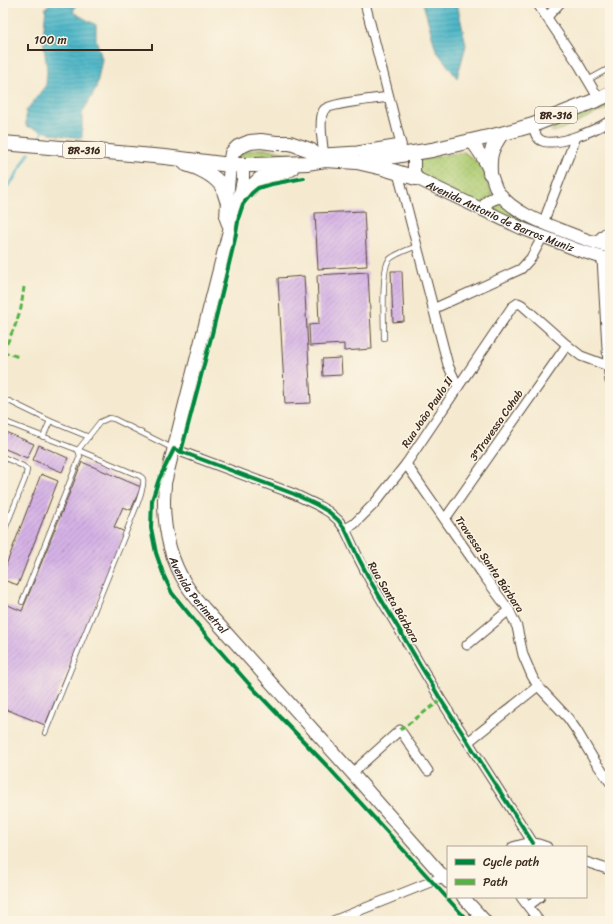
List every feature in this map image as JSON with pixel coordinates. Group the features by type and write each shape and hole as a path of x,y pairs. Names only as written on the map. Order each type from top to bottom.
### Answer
{"highway":[{"name":"BR-316","path":"3,143 237,164 256,165 307,163 324,158 356,162 406,150 432,150 501,134 532,125 605,97"},
{"path":"490,173 489,160 493,146 501,134"},
{"path":"237,164 232,153 238,147 250,142 262,141 290,143 310,150 324,158"},
{"path":"165,157 190,165 208,174 222,186 232,201 260,179 307,163"},
{"path":"356,162 416,178"}],"main road":[{"name":"Avenida Antonio de Barros Muniz","path":"470,141 479,151 498,191 512,206 543,223 594,243 610,247"},
{"name":"Avenida Antonio de Barros Muniz","path":"406,150 416,178 521,228 606,259"},
{"path":"232,201 237,164"},
{"path":"483,210 488,201 502,196"},
{"name":"Avenida Perimetral","path":"232,201 226,219 229,231 165,483 165,523 169,546 176,566 187,586 215,621 447,878"},
{"path":"463,898 485,921"}],"street":[{"path":"365,3 388,97 406,150 357,151 324,158 321,129 324,110 328,107 340,104 388,97"},
{"path":"537,3 548,17 588,80 605,97"},
{"path":"548,17 560,3"},
{"path":"532,125 538,138 551,142 576,137 610,121"},
{"path":"543,223 576,137"},
{"path":"398,173 448,365 458,387"},
{"path":"594,243 605,233 610,231"},
{"path":"433,309 521,269 531,258 543,236"},
{"path":"606,259 608,366 610,381"},
{"name":"Rua João Paulo II","path":"345,529 354,524 374,504 406,464 515,304 518,303 522,305 567,344"},
{"path":"567,344 581,356 608,366"},
{"name":"3ªTravessa Cohab","path":"445,519 567,344"},
{"name":"Rua Santa Bárbara","path":"174,449 294,494 329,512 338,520 345,529 371,582 442,700 533,843"},
{"name":"Travessa Santa Bárbara","path":"406,464 509,610 517,627 524,655 532,676 538,686 568,718 594,760 610,782"},
{"path":"467,645 509,610"},
{"path":"468,742 538,686"},
{"path":"352,773 400,730 428,771"},
{"path":"517,846 533,843 544,846"},
{"path":"587,862 610,870"},
{"path":"333,921 447,878"},
{"path":"523,898 539,921"},
{"path":"528,906 539,898"}],"lane":[{"path":"588,80 610,68"},
{"path":"384,338 384,278 386,264 390,258 417,246"},
{"path":"3,403 9,401 88,437"},
{"path":"78,450 100,422 109,418 114,419 174,449"},
{"path":"3,421 78,450 135,474 143,479 137,505 44,733"},
{"path":"43,437 50,421"},
{"path":"22,602 80,456 78,450"},
{"path":"3,457 23,466 27,470 3,534"},
{"path":"3,512 10,515"}],"green space":[{"path":"610,100 610,107 557,131 552,132 550,129 552,125"},
{"path":"269,149 307,158 235,158 243,152"},
{"path":"464,152 480,164 493,197 479,205 418,175 415,160"},
{"path":"497,201 511,211 610,252 610,257 587,250 487,207"}],"water":[{"path":"50,3 77,3 73,12 96,25 96,39 102,59 96,89 82,113 82,138 57,135 26,126 26,111 46,85 47,70 43,38 46,7"},
{"path":"423,3 457,3 466,45 457,78 436,50"}],"building":[{"path":"364,211 367,266 318,269 315,213"},
{"path":"391,271 402,271 404,321 393,322"},
{"path":"368,272 372,349 344,351 344,344 310,346 309,325 319,324 317,275"},
{"path":"304,276 311,403 285,404 278,278"},
{"path":"341,358 342,375 323,376 322,359"},
{"path":"3,431 34,444 27,458 3,448"},
{"path":"39,445 68,458 62,472 33,460"},
{"path":"82,462 141,487 131,510 123,507 114,527 125,532 45,725 3,708 3,603 22,611"},
{"path":"41,474 58,481 18,585 3,580 3,573"}],"waterway":[{"path":"39,138 44,130"},
{"path":"3,191 13,180 29,153"}],"marked path":[{"path":"3,352 15,326 21,308 24,287"},
{"path":"3,352 19,357"},
{"path":"400,730 441,700"}],"cycle path":[{"path":"181,452 212,334 243,204 258,188 304,178"},
{"path":"447,898 328,767 249,684 172,593 156,553 151,528 152,500 159,479 174,449 294,494 329,512 338,520 345,529 371,582 441,700 533,843"},
{"path":"447,898 468,921"}]}
